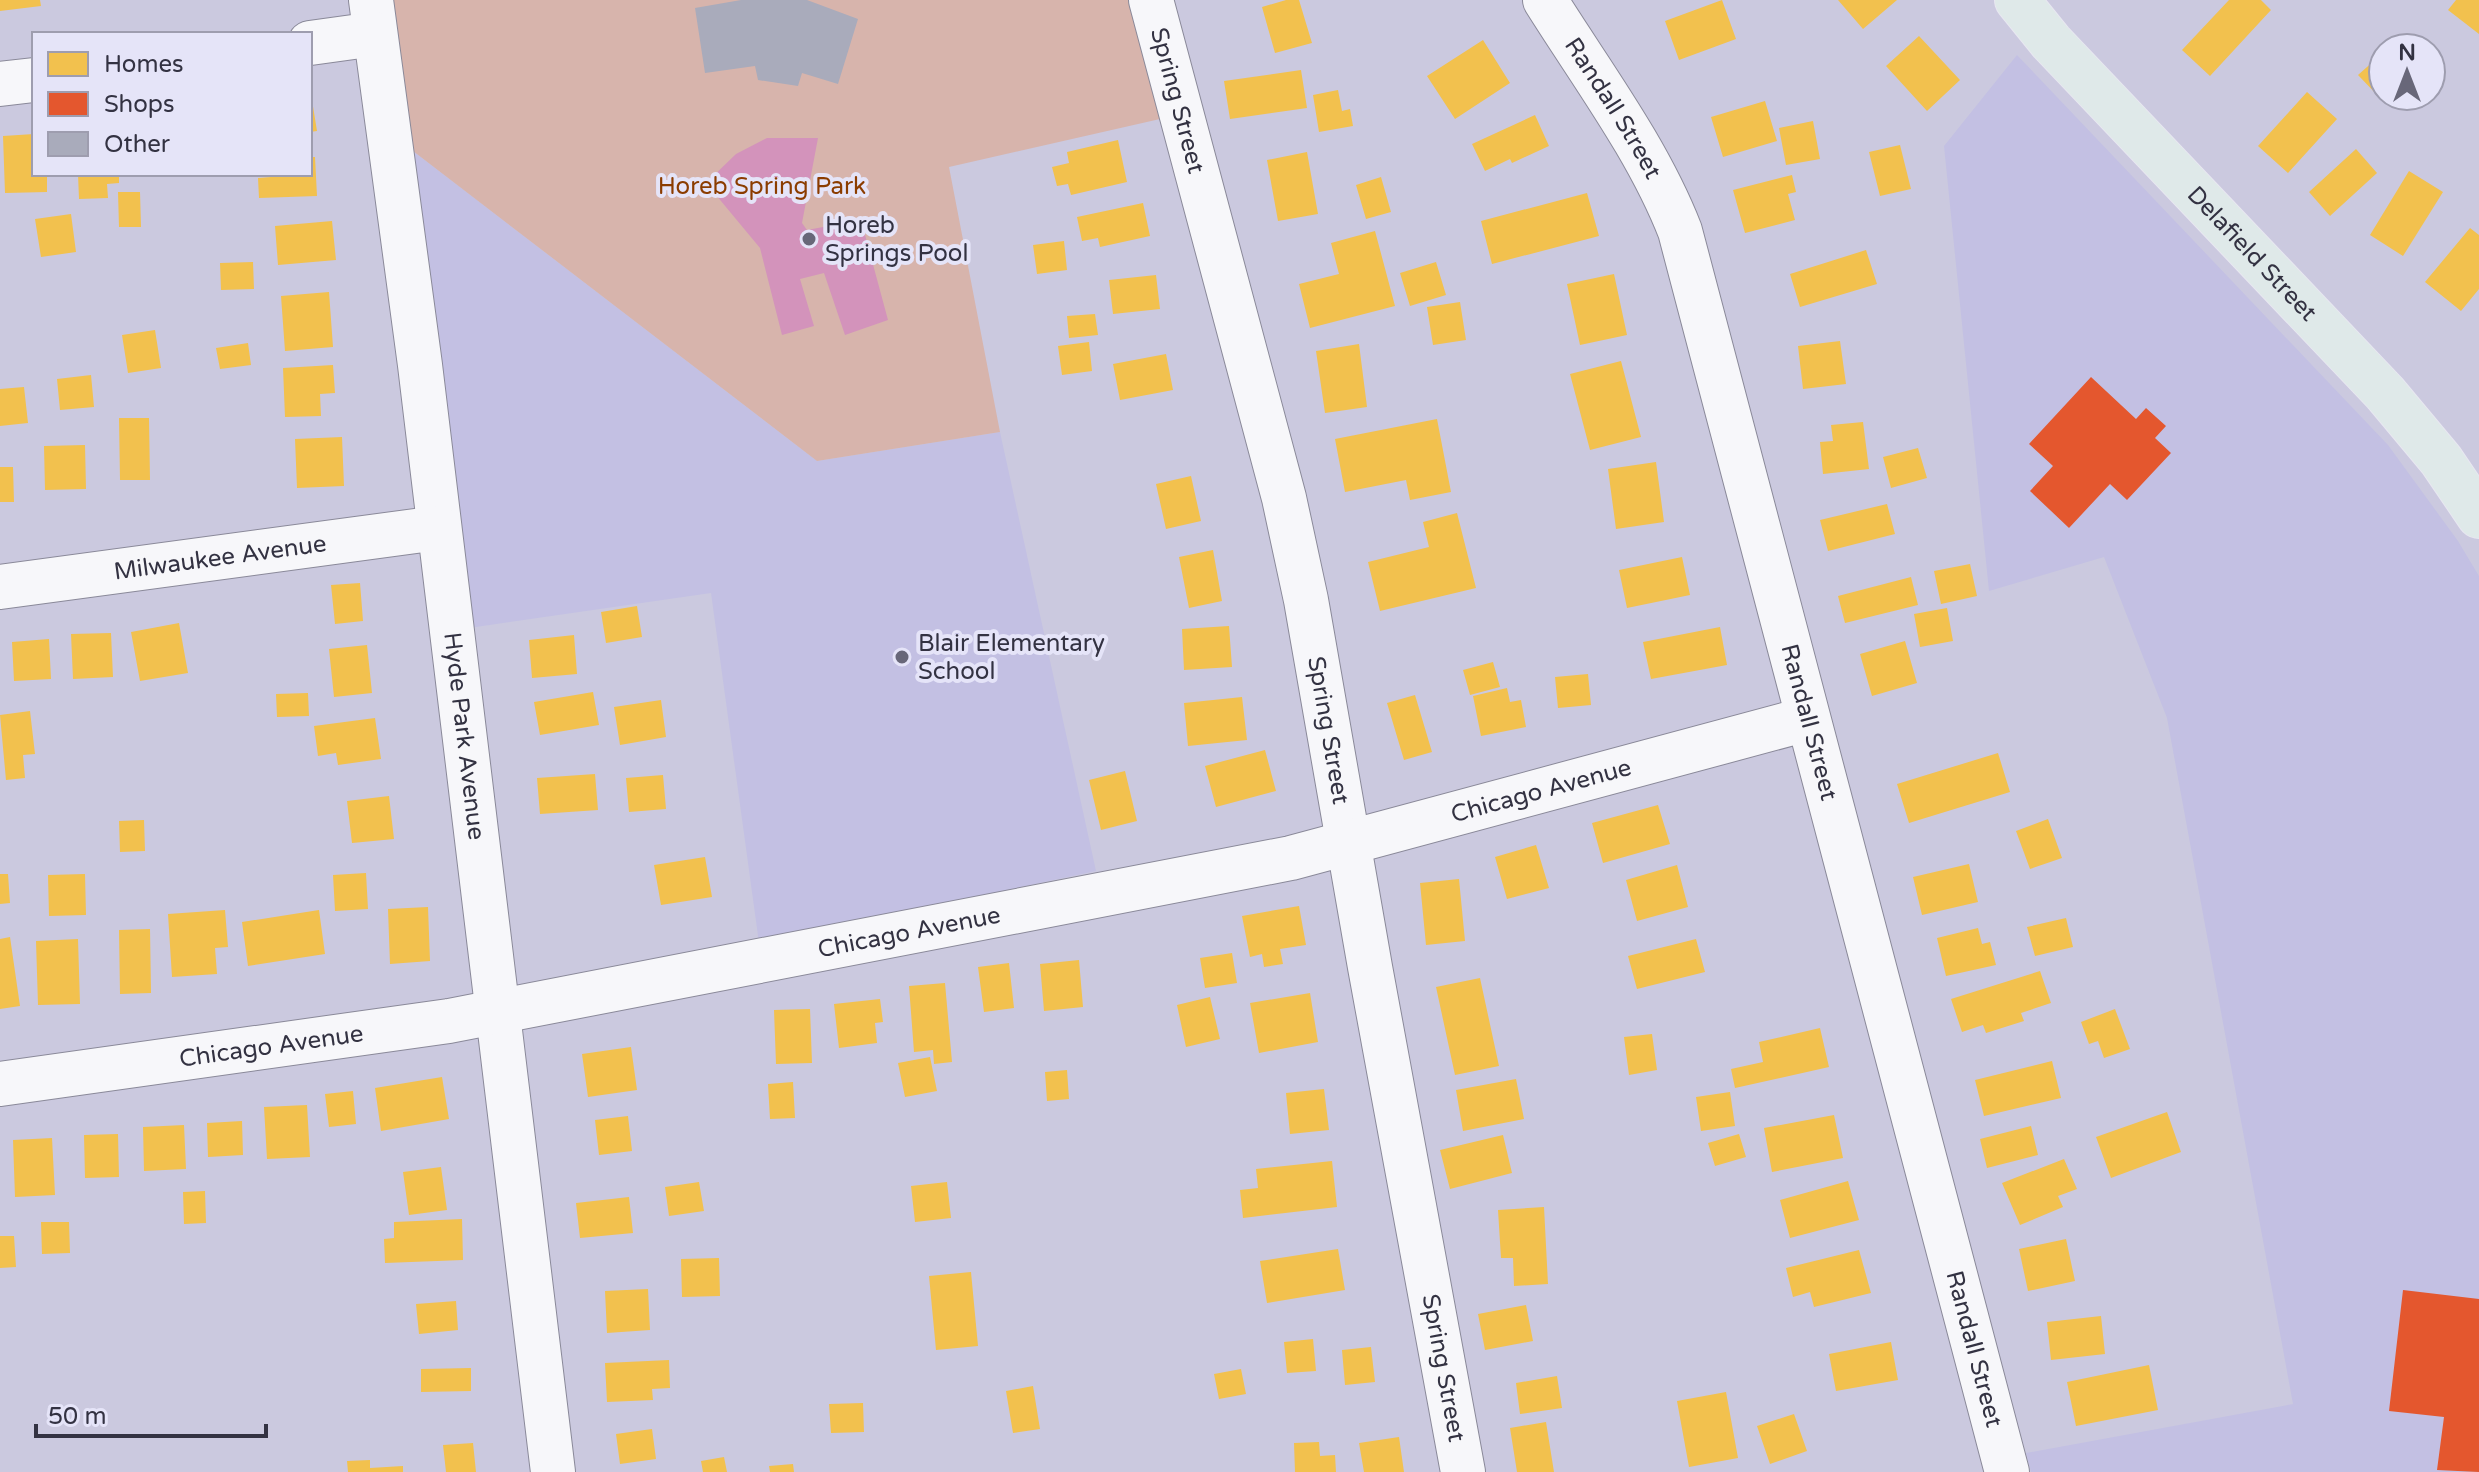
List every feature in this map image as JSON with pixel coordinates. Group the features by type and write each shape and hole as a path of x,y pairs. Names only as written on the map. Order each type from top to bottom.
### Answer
{"main road":[{"name":"Delafield Street","path":"2017,0 2060,51 2385,393 2441,460 2479,516"}],"street":[{"name":"Spring Street","path":"1151,0 1284,498 1306,600 1463,1472"},
{"name":"Randall Street","path":"1545,0 1649,165 1680,231 2007,1472"},
{"path":"312,42 373,17"},
{"name":"Hyde Park Avenue","path":"373,17 420,365 553,1472"},
{"path":"0,84 32,80"},
{"name":"Milwaukee Avenue","path":"0,587 438,528"},
{"name":"Chicago Avenue","path":"0,1084 499,1012 1291,858 1807,719"}],"shaded area":[{"path":"2017,55 2388,445 2458,541 2479,576 2479,1472 2031,1472 2026,1453 2293,1404 2167,718 2104,557 1989,591 1944,146"},
{"name":"Horeb Springs Pool","path":"767,138 818,138 802,223 807,230 861,220 888,320 845,335 824,273 800,279 814,326 782,335 760,248 706,183 736,154"},
{"path":"413,151 817,461 1000,432 1096,871 759,943 711,593 469,628"}],"green space":[{"name":"Horeb Spring Park","path":"393,0 1132,0 1160,119 949,167 1000,432 817,461 413,151"}],"building: Homes":[{"path":"0,0 40,0 41,6 0,11"},
{"path":"1286,0 1299,0 1312,43 1275,53 1262,7"},
{"path":"1722,0 1736,39 1679,60 1665,21"},
{"path":"1838,0 1897,0 1863,29"},
{"path":"2229,0 2261,0 2271,10 2210,76 2182,50"},
{"path":"2456,0 2479,0 2479,34 2448,10"},
{"path":"1919,36 1960,80 1927,111 1886,66"},
{"path":"1483,40 1510,83 1455,119 1427,76"},
{"path":"2367,67 2367,84 2358,75"},
{"path":"1301,70 1307,108 1230,119 1224,81"},
{"path":"1338,90 1342,111 1350,109 1353,126 1319,132 1313,95"},
{"path":"2307,92 2337,119 2288,173 2258,146"},
{"path":"312,100 317,131 312,132"},
{"path":"1765,101 1777,141 1723,157 1711,117"},
{"path":"1535,115 1549,146 1485,171 1472,144"},
{"path":"1813,121 1820,159 1786,165 1779,128"},
{"path":"32,134 32,176 47,176 47,192 5,193 3,136"},
{"path":"1118,140 1127,182 1071,195 1068,184 1057,186 1052,167 1069,163 1067,152"},
{"path":"1900,145 1911,189 1880,196 1869,152"},
{"path":"2356,149 2377,173 2330,216 2309,192"},
{"path":"1307,152 1318,214 1278,221 1267,160"},
{"path":"312,157 315,157 317,196 259,198 258,178 312,176"},
{"path":"2409,171 2443,192 2403,256 2370,235"},
{"path":"1792,175 1796,192 1788,194 1795,220 1745,233 1733,190"},
{"path":"78,176 119,176 119,183 107,184 108,198 79,199"},
{"path":"1381,177 1391,212 1366,219 1356,185"},
{"path":"118,192 140,192 141,227 119,227"},
{"path":"1587,193 1599,236 1492,264 1481,221"},
{"path":"1143,203 1150,236 1100,247 1098,238 1082,241 1077,217"},
{"path":"71,214 76,252 41,257 35,219"},
{"path":"332,221 336,260 278,265 275,226"},
{"path":"2470,228 2479,235 2479,289 2461,311 2425,282"},
{"path":"1375,231 1395,306 1310,328 1299,284 1339,274 1331,243"},
{"path":"1064,241 1067,270 1037,274 1033,245"},
{"path":"1866,250 1877,284 1800,307 1790,274"},
{"path":"253,262 254,289 221,290 220,263"},
{"path":"1436,262 1446,295 1410,306 1400,273"},
{"path":"1614,274 1627,335 1580,345 1567,284"},
{"path":"1156,275 1160,309 1113,314 1109,280"},
{"path":"329,292 333,347 285,351 281,296"},
{"path":"1460,302 1466,340 1433,345 1427,307"},
{"path":"1095,314 1098,335 1069,338 1067,316"},
{"path":"155,330 161,368 128,373 122,335"},
{"path":"1840,341 1846,384 1803,389 1798,346"},
{"path":"1089,342 1092,371 1062,375 1058,346"},
{"path":"248,343 251,365 220,369 216,348"},
{"path":"1359,344 1367,407 1325,413 1316,351"},
{"path":"1166,354 1173,390 1120,400 1113,364"},
{"path":"1621,361 1641,437 1590,450 1570,374"},
{"path":"333,365 335,393 320,394 321,416 285,417 283,368"},
{"path":"91,375 94,407 60,410 57,379"},
{"path":"24,387 28,423 0,426 0,389"},
{"path":"119,418 149,418 150,480 120,480"},
{"path":"1437,419 1451,492 1410,500 1406,480 1345,492 1335,439"},
{"path":"1863,422 1869,469 1823,474 1820,442 1833,441 1831,425"},
{"path":"342,437 344,486 297,488 295,439"},
{"path":"85,445 86,489 45,490 44,446"},
{"path":"1918,448 1927,478 1891,488 1883,457"},
{"path":"1656,462 1664,522 1616,529 1608,469"},
{"path":"0,467 13,467 14,502 0,502"},
{"path":"1191,476 1201,521 1166,529 1156,484"},
{"path":"1887,504 1895,534 1828,551 1820,520"},
{"path":"1457,513 1476,588 1380,611 1368,562 1429,547 1423,522"},
{"path":"1213,550 1222,601 1189,608 1179,557"},
{"path":"1682,557 1690,595 1627,608 1619,570"},
{"path":"1970,564 1977,596 1941,604 1934,571"},
{"path":"1911,577 1918,605 1845,623 1838,596"},
{"path":"360,583 363,621 335,624 331,585"},
{"path":"637,606 642,637 606,643 601,612"},
{"path":"1947,608 1953,641 1920,647 1914,614"},
{"path":"179,623 188,673 140,681 131,632"},
{"path":"1229,626 1232,667 1184,670 1182,629"},
{"path":"1720,627 1727,665 1651,679 1643,642"},
{"path":"111,633 113,677 73,679 71,634"},
{"path":"574,635 577,674 532,678 529,640"},
{"path":"49,639 51,679 14,681 12,642"},
{"path":"1905,641 1917,683 1872,696 1860,654"},
{"path":"367,645 372,693 334,697 329,649"},
{"path":"1493,662 1500,687 1470,695 1463,670"},
{"path":"1588,674 1591,705 1558,708 1555,677"},
{"path":"1507,688 1510,702 1521,700 1526,727 1481,736 1473,696"},
{"path":"593,692 599,725 540,735 534,702"},
{"path":"308,693 309,716 277,717 276,694"},
{"path":"1415,695 1432,752 1404,760 1387,703"},
{"path":"1242,697 1247,740 1188,746 1184,703"},
{"path":"661,700 666,737 620,745 614,707"},
{"path":"30,711 35,754 23,755 25,778 6,780 0,715"},
{"path":"375,718 381,759 338,765 336,753 318,756 314,726"},
{"path":"1265,750 1276,791 1216,807 1205,766"},
{"path":"1998,753 2010,792 1909,823 1897,784"},
{"path":"1125,771 1137,821 1101,830 1089,780"},
{"path":"595,774 598,810 540,814 537,778"},
{"path":"663,775 666,809 629,812 626,778"},
{"path":"389,796 394,839 352,843 347,801"},
{"path":"1658,805 1670,844 1603,863 1592,823"},
{"path":"2048,819 2062,858 2030,869 2016,831"},
{"path":"144,820 145,851 120,852 119,821"},
{"path":"1536,845 1549,888 1507,899 1495,857"},
{"path":"705,857 712,897 661,905 654,865"},
{"path":"1969,864 1978,902 1922,915 1913,877"},
{"path":"1677,865 1688,907 1637,921 1626,880"},
{"path":"366,873 368,909 335,911 333,875"},
{"path":"0,874 8,874 10,903 0,904"},
{"path":"85,874 86,915 49,916 48,875"},
{"path":"1459,879 1465,941 1426,945 1420,883"},
{"path":"1299,906 1306,945 1280,949 1283,964 1264,967 1262,954 1250,957 1242,916"},
{"path":"428,907 430,961 390,964 388,909"},
{"path":"225,910 228,947 215,948 217,974 172,977 168,914"},
{"path":"319,910 325,954 248,966 242,922"},
{"path":"2066,918 2073,947 2035,956 2027,927"},
{"path":"1978,928 1982,944 1990,942 1996,965 1946,976 1937,938"},
{"path":"150,929 151,993 120,994 119,930"},
{"path":"10,937 20,1006 0,1009 0,939"},
{"path":"78,939 80,1004 38,1005 36,941"},
{"path":"1696,939 1705,972 1637,989 1628,956"},
{"path":"1232,953 1237,983 1205,988 1200,958"},
{"path":"1079,960 1083,1007 1044,1011 1040,964"},
{"path":"1009,963 1014,1008 984,1012 978,967"},
{"path":"2040,971 2051,1003 2021,1013 2024,1021 1986,1033 1983,1025 1962,1032 1951,999"},
{"path":"1480,978 1499,1066 1455,1075 1436,987"},
{"path":"945,983 952,1062 934,1064 933,1050 914,1052 909,986"},
{"path":"1310,993 1318,1042 1259,1053 1250,1003"},
{"path":"1210,997 1220,1039 1186,1047 1177,1005"},
{"path":"880,999 883,1022 875,1023 877,1043 839,1048 834,1004"},
{"path":"810,1009 812,1063 776,1064 774,1010"},
{"path":"2115,1009 2130,1049 2104,1058 2098,1041 2089,1044 2081,1022"},
{"path":"1820,1028 1829,1067 1735,1088 1731,1069 1763,1062 1759,1042"},
{"path":"1652,1034 1657,1070 1629,1075 1624,1037"},
{"path":"631,1047 637,1090 588,1097 582,1054"},
{"path":"930,1057 937,1091 905,1097 898,1063"},
{"path":"2052,1061 2061,1098 1984,1116 1975,1080"},
{"path":"1067,1070 1069,1099 1047,1101 1045,1072"},
{"path":"442,1077 449,1119 381,1131 375,1088"},
{"path":"1516,1079 1524,1119 1463,1131 1456,1090"},
{"path":"793,1082 795,1118 770,1119 768,1084"},
{"path":"1324,1089 1329,1130 1290,1134 1286,1093"},
{"path":"353,1091 356,1124 329,1127 325,1094"},
{"path":"1730,1092 1735,1126 1701,1131 1696,1097"},
{"path":"307,1105 310,1157 267,1159 264,1107"},
{"path":"2167,1112 2181,1152 2111,1178 2096,1137"},
{"path":"1834,1115 1843,1158 1772,1172 1764,1128"},
{"path":"628,1116 632,1151 599,1155 595,1120"},
{"path":"242,1121 243,1155 208,1157 207,1123"},
{"path":"184,1125 186,1169 144,1171 143,1127"},
{"path":"2031,1126 2038,1155 1987,1168 1980,1139"},
{"path":"118,1134 119,1177 85,1178 84,1135"},
{"path":"1739,1134 1746,1157 1715,1166 1708,1143"},
{"path":"1503,1135 1512,1173 1450,1189 1440,1150"},
{"path":"52,1138 55,1195 15,1197 13,1140"},
{"path":"2064,1159 2077,1189 2058,1196 2063,1207 2020,1225 2002,1183"},
{"path":"1332,1161 1337,1207 1243,1218 1240,1190 1258,1188 1256,1169"},
{"path":"441,1167 447,1210 409,1215 403,1172"},
{"path":"1848,1181 1859,1220 1790,1238 1780,1200"},
{"path":"699,1182 704,1211 669,1216 665,1187"},
{"path":"947,1182 951,1218 915,1222 911,1186"},
{"path":"205,1191 206,1223 184,1224 183,1192"},
{"path":"629,1197 633,1233 580,1238 576,1203"},
{"path":"1544,1207 1548,1284 1514,1286 1513,1258 1501,1258 1498,1210"},
{"path":"462,1219 463,1260 385,1263 384,1239 394,1238 394,1222"},
{"path":"41,1222 69,1222 70,1253 42,1254"},
{"path":"0,1236 14,1236 16,1267 0,1268"},
{"path":"2066,1239 2075,1281 2028,1291 2019,1249"},
{"path":"1338,1249 1345,1290 1267,1303 1260,1261"},
{"path":"1859,1250 1871,1293 1814,1307 1810,1292 1793,1297 1786,1268"},
{"path":"719,1258 720,1296 682,1297 681,1259"},
{"path":"971,1272 978,1346 936,1350 929,1276"},
{"path":"648,1289 650,1330 607,1333 605,1291"},
{"path":"456,1301 458,1330 419,1334 416,1304"},
{"path":"1526,1305 1533,1341 1485,1350 1478,1314"},
{"path":"2101,1316 2105,1354 2051,1360 2047,1322"},
{"path":"1313,1339 1316,1371 1287,1373 1284,1342"},
{"path":"1891,1342 1898,1380 1836,1391 1829,1354"},
{"path":"1371,1347 1375,1382 1345,1385 1342,1350"},
{"path":"669,1360 670,1388 652,1389 653,1400 607,1402 605,1363"},
{"path":"2149,1365 2158,1410 2076,1426 2067,1382"},
{"path":"471,1368 471,1391 421,1392 421,1369"},
{"path":"1241,1369 1246,1394 1219,1399 1214,1374"},
{"path":"1557,1376 1562,1408 1520,1414 1516,1383"},
{"path":"1033,1386 1040,1429 1013,1433 1006,1391"},
{"path":"1726,1392 1738,1458 1689,1467 1677,1401"},
{"path":"863,1403 864,1432 831,1433 829,1404"},
{"path":"1794,1414 1807,1451 1770,1464 1757,1426"},
{"path":"1546,1422 1554,1472 1517,1472 1510,1428"},
{"path":"652,1429 656,1459 620,1464 616,1434"},
{"path":"1399,1437 1404,1472 1364,1472 1359,1443"},
{"path":"1319,1442 1320,1456 1335,1455 1336,1472 1295,1472 1294,1443"},
{"path":"473,1443 476,1472 446,1472 443,1445"},
{"path":"724,1457 727,1472 703,1472 701,1461"},
{"path":"370,1460 370,1468 403,1466 403,1472 348,1472 347,1461"},
{"path":"793,1464 794,1472 770,1472 769,1466"}],"building: Shops":[{"path":"2091,377 2136,419 2146,408 2166,426 2155,438 2171,453 2127,500 2110,484 2069,528 2030,491 2053,466 2029,444"},
{"path":"2403,1290 2479,1299 2479,1472 2437,1470 2444,1417 2389,1411"}],"building: Other":[{"path":"741,0 807,0 858,19 838,84 802,73 798,86 758,80 755,66 705,73 695,8"}],"place":[{"name":"Horeb Springs Pool","path":"809,239"},
{"name":"Blair Elementary School","path":"902,657"}]}
